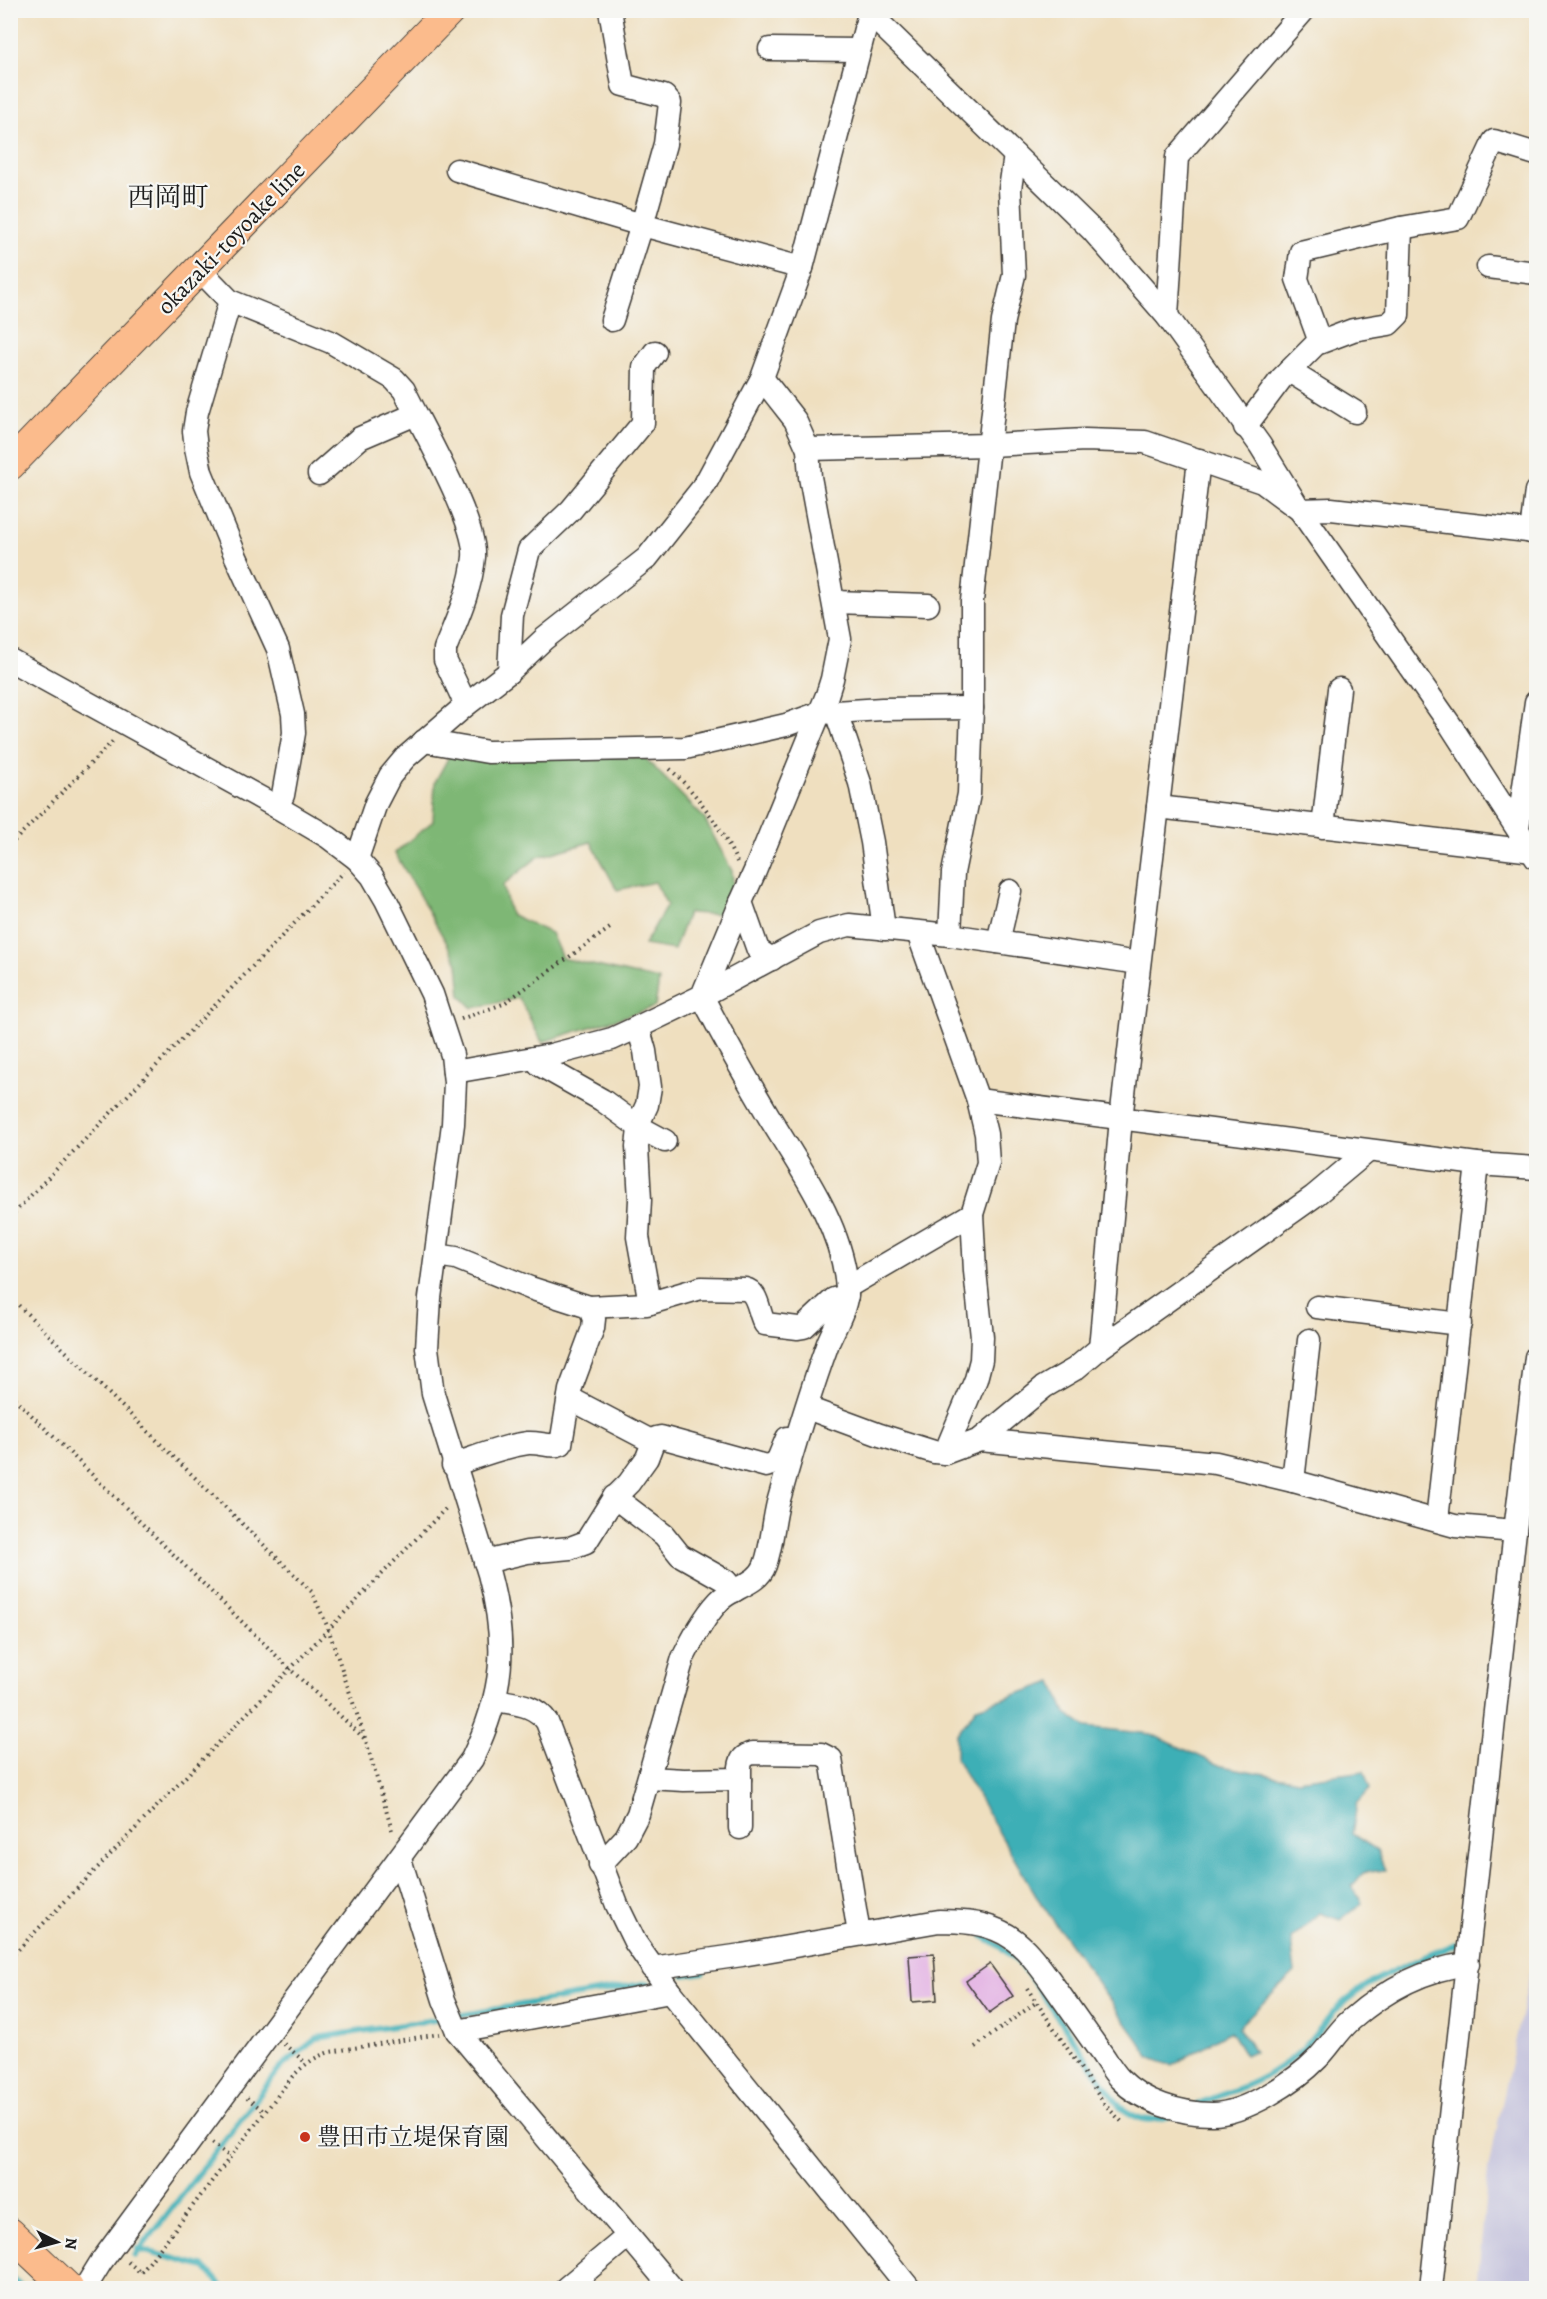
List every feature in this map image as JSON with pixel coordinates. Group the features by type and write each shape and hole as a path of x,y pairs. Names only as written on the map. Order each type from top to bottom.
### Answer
{"main road":[{"name":"okazaki-toyoake line","path":"10,465 450,10"},
{"path":"10,2233 68,2289"}],"street":[{"path":"610,10 623,85 664,96 670,103 665,144 612,320"},
{"path":"1167,316 1177,158 1304,10"},
{"path":"357,859 376,803 390,776 405,758 466,705 509,672 544,639 647,558 705,486 762,378 802,268 819,211 868,12 1092,230 1167,316 1260,445 1300,510 1451,726 1534,854"},
{"path":"770,48 858,50"},
{"path":"1320,342 1297,279 1301,252 1401,228 1458,218 1494,141 1536,154"},
{"path":"950,935 953,873 969,794 972,601 1003,321 1014,275 1010,189 1015,155"},
{"path":"457,171 642,225 802,268"},
{"path":"1245,427 1289,371 1316,344 1353,330 1389,324 1398,315 1401,228"},
{"path":"1488,267 1536,273"},
{"path":"200,270 231,301 331,342 394,379 404,390 458,499 471,533 474,555 469,583 446,649 445,660 466,705"},
{"path":"231,301 197,412 194,431 195,448 201,472 236,557 278,649 293,714 294,733 284,795 277,807"},
{"path":"509,672 512,615 529,550 571,510 643,423 644,367 655,352"},
{"path":"1289,371 1355,412"},
{"path":"600,1865 626,1837 638,1814 683,1658 695,1634 720,1600 757,1577 764,1567 778,1505 806,1412 847,1292 843,1265 832,1228 809,1183 730,1051 702,996 745,892 828,713 840,639 810,477 808,449 795,420 762,378"},
{"path":"319,474 360,438 416,414"},
{"path":"808,449 990,445 1085,440 1145,442 1262,482 1300,510 1331,509 1534,532 1536,491"},
{"path":"1100,1348 1120,1119 1199,460"},
{"path":"834,602 928,605"},
{"path":"10,660 328,837 357,859 372,876 386,900 432,994 452,1055 453,1124 427,1348 433,1394 497,1604 501,1633 501,1664 495,1700 485,1733 472,1759 101,2262 85,2289"},
{"path":"1323,826 1339,689"},
{"path":"424,741 488,752 655,750 685,748 828,713 972,708"},
{"path":"828,713 860,783 872,842 884,929"},
{"path":"1518,828 1536,717"},
{"path":"1158,807 1534,854"},
{"path":"998,942 1010,891"},
{"path":"745,892 758,950 772,959"},
{"path":"454,1072 534,1058 612,1039 702,996 819,933 849,925 950,935 1139,963"},
{"path":"918,933 978,1100 986,1134 988,1163 972,1214 982,1337 981,1360 976,1379 945,1454"},
{"path":"638,1027 645,1051 650,1087 647,1105 640,1120 637,1147 640,1200 638,1237 650,1303"},
{"path":"534,1058 540,1065 602,1100 639,1127 665,1141"},
{"path":"978,1100 1368,1151 1477,1164 1536,1168"},
{"path":"484,1562 527,1552 579,1547 590,1537 614,1497 647,1458 656,1438 662,1437 766,1466 777,1462 793,1420 806,1412 945,1454 980,1440 1044,1387 1075,1369 1100,1348 1313,1197 1368,1151"},
{"path":"1437,1520 1477,1164"},
{"path":"436,1255 456,1258 530,1288 589,1307 650,1303 701,1288 750,1290 754,1294 765,1324 798,1328 810,1322 834,1299 972,1214"},
{"path":"453,1465 508,1447 529,1443 557,1446 561,1444 569,1398 593,1328 594,1319 589,1307"},
{"path":"1317,1307 1460,1324"},
{"path":"1293,1482 1309,1340"},
{"path":"1431,2289 1536,1357"},
{"path":"569,1398 653,1442"},
{"path":"980,1440 1216,1463 1455,1526 1515,1531"},
{"path":"614,1497 664,1536 680,1555 726,1581 734,1591"},
{"path":"495,1700 529,1706 542,1714 600,1865 631,1933 652,1968 905,2287"},
{"path":"740,1828 741,1760 746,1755 753,1753 821,1754 831,1759 860,1934"},
{"path":"650,1778 740,1779"},
{"path":"400,1858 444,2000 456,2028 672,2289"},
{"path":"652,1968 943,1921 970,1923 999,1930 1036,1962 1120,2079 1144,2097 1177,2109 1213,2114 1244,2107 1287,2083 1317,2059 1349,2021 1380,1997 1406,1982 1446,1967 1468,1964"},
{"path":"456,2028 670,1992"},
{"path":"566,2289 628,2236"}],"path":[{"path":"10,845 128,726"},
{"path":"655,750 663,762 708,810 726,839 742,873 745,892"},
{"path":"10,1217 357,859"},
{"path":"444,1025 503,1004 610,928"},
{"path":"10,1297 309,1588 328,1628 366,1741 400,1858"},
{"path":"10,1394 366,1741"},
{"path":"10,1958 449,1505 464,1499"},
{"path":"1024,1983 1105,2105 1122,2122"},
{"path":"975,2047 1038,2001"},
{"path":"128,2262 141,2273 292,2077 306,2063 319,2055 330,2052 456,2028"},
{"path":"271,2032 306,2063"}],"shaded area":[{"path":"1536,1945 1536,2288 1477,2288 1488,2170"}],"green space":[{"path":"451,753 645,758 704,818 732,871 735,899 729,915 688,913 674,950 644,945 667,905 655,882 617,890 591,842 538,857 503,885 510,914 551,933 562,958 659,980 655,1007 542,1042 519,998 473,1008 461,996 458,963 395,853 433,821 435,782"}],"water":[{"path":"1053,1682 1066,1713 1086,1727 1151,1734 1221,1766 1298,1780 1364,1771 1370,1789 1357,1804 1352,1834 1377,1850 1385,1870 1363,1873 1352,1886 1362,1903 1340,1920 1320,1913 1291,1939 1295,1972 1238,2027 1254,2051 1245,2055 1230,2031 1172,2066 1151,2058 1036,1896 956,1759 956,1735 977,1707"}],"building":[{"path":"934,1954 937,2000 912,2002 909,1956"},
{"path":"990,1964 1013,1996 989,2013 966,1981"}],"waterway":[{"path":"983,1936 1000,1946 1024,1968 1120,2107 1139,2118 1151,2120 1172,2115"},
{"path":"1198,2104 1249,2084 1274,2071 1303,2048 1335,2011 1361,1989 1401,1968 1456,1944"},
{"path":"684,1975 704,1972"},
{"path":"457,2016 648,1983"},
{"path":"135,2256 281,2067 317,2038 447,2018"},
{"path":"138,2249 205,2267 223,2288"},
{"path":"10,2277 24,2288"}],"place":[{"name":"豊田市立堤保育園","path":"305,2137"}],"district":[{"name":"西岡町","path":"168,197"}]}
